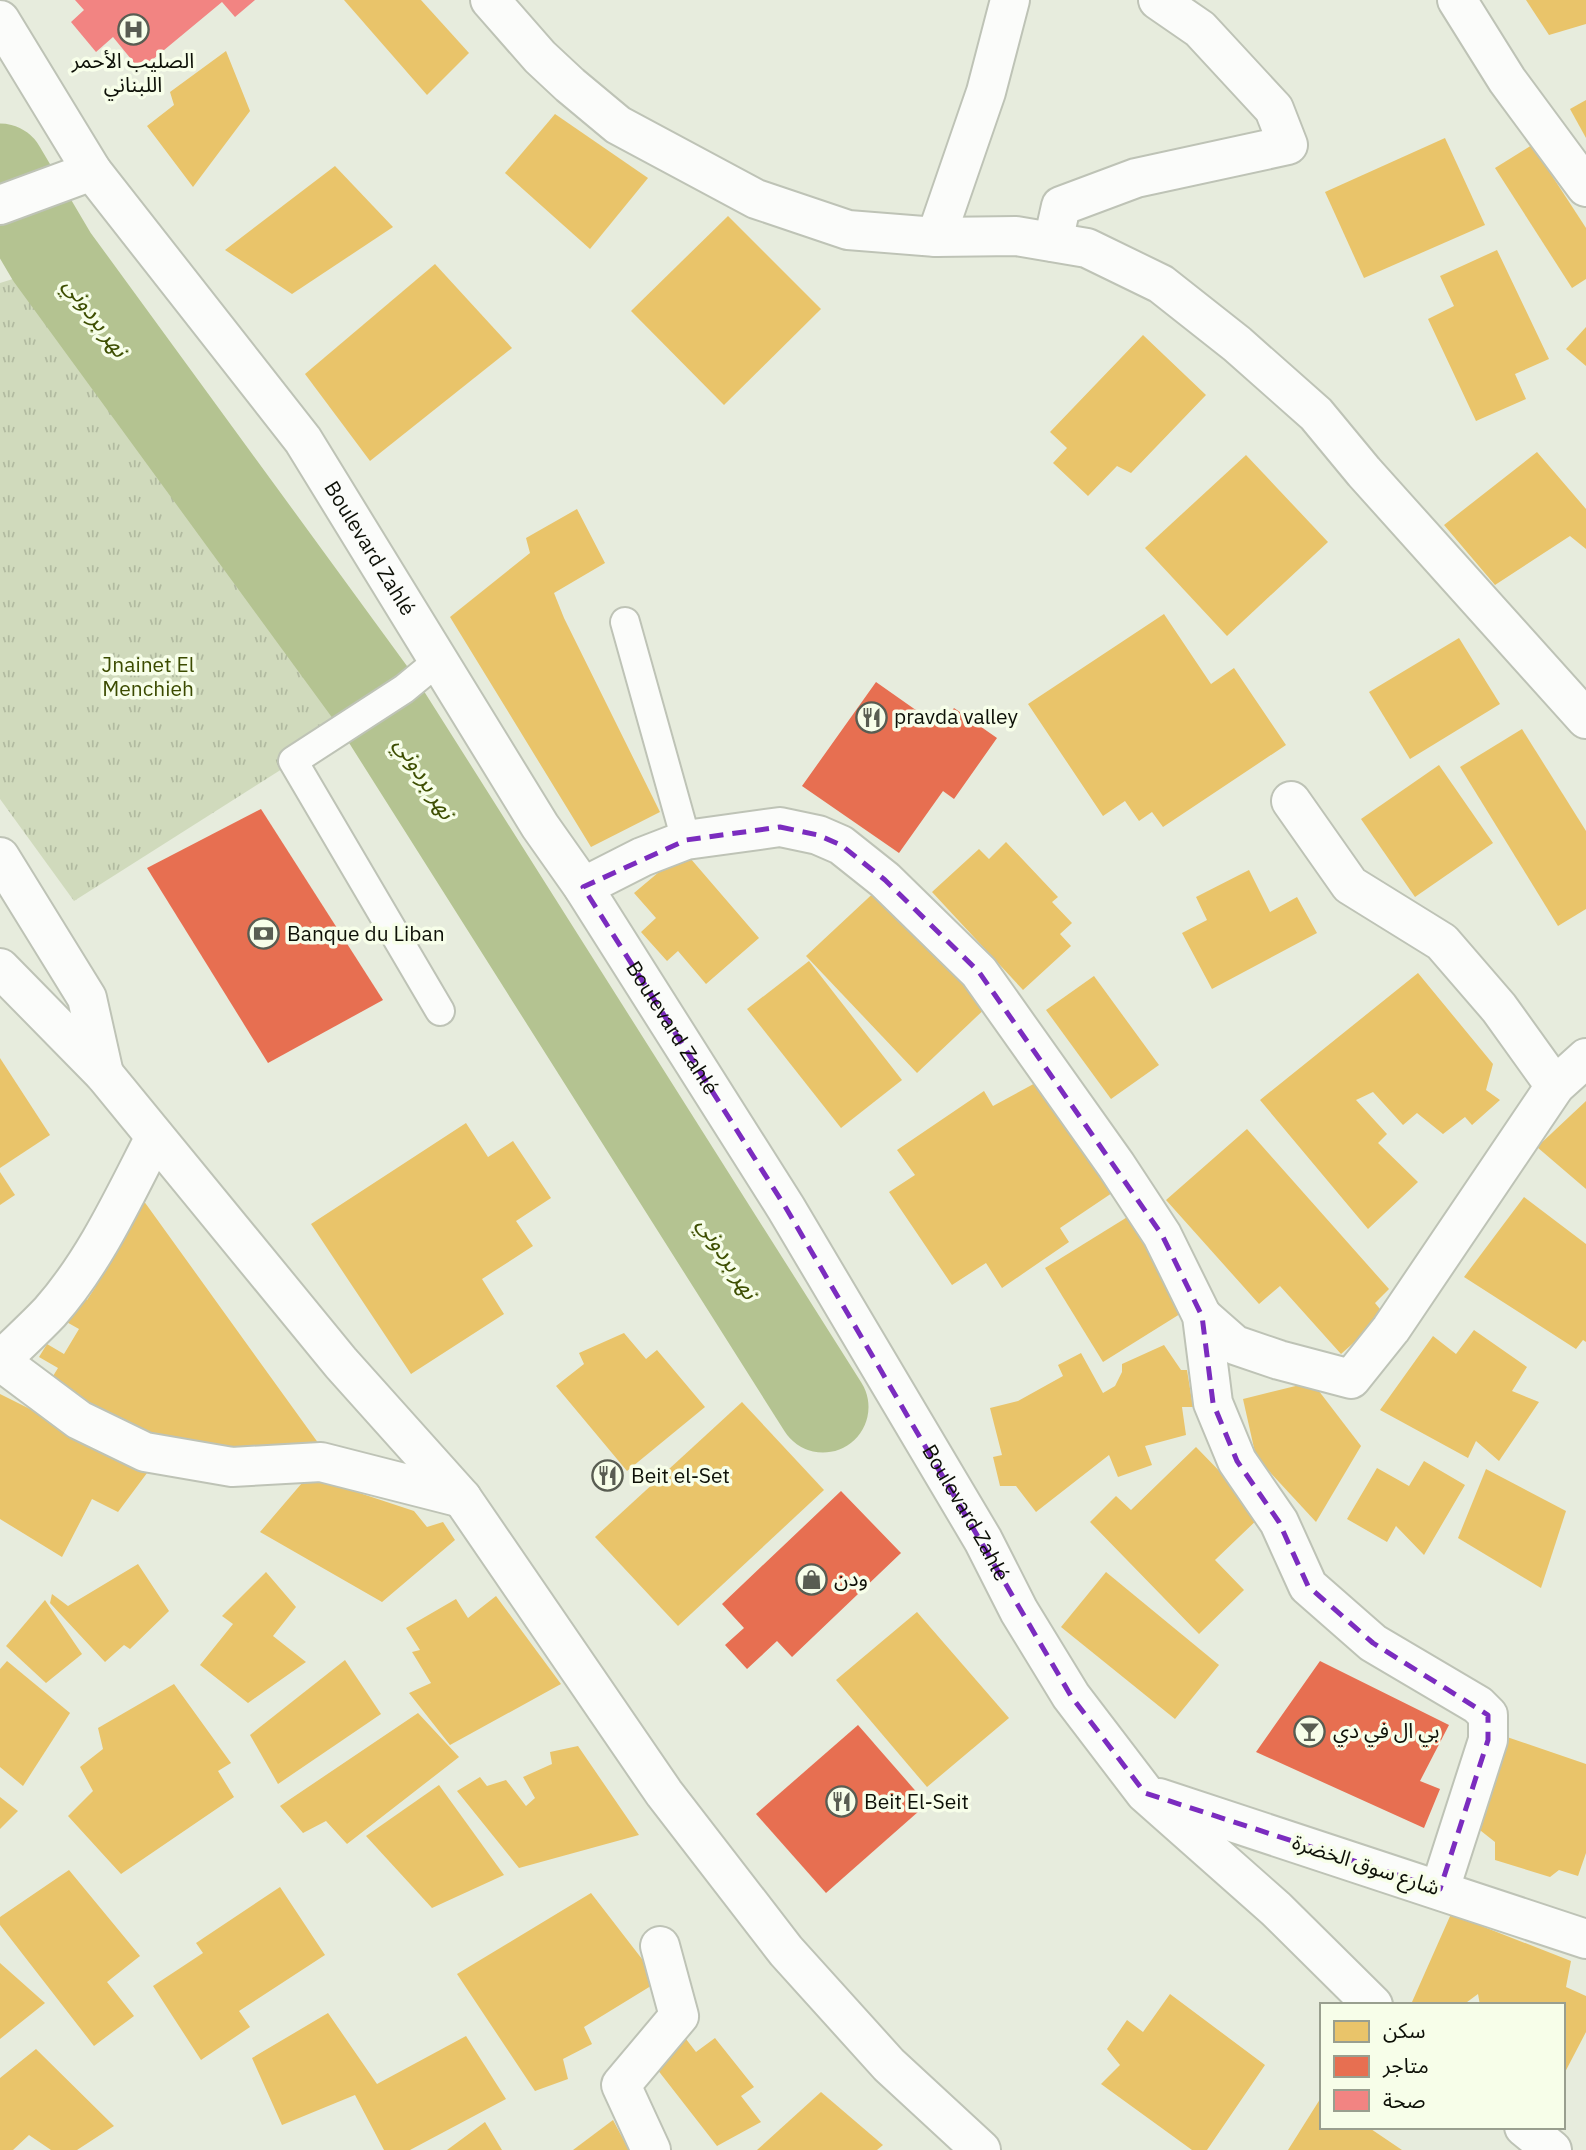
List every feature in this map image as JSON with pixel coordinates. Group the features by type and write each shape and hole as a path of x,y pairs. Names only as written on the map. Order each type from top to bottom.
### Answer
{"street":[{"path":"490,0 540,57 618,125 757,199 848,230 936,237 1016,236 1087,248 1161,284 1237,344 1316,414 1373,482 1586,719"},
{"path":"936,237 986,92 1010,0"},
{"path":"1053,243 1061,206 1136,178 1288,145 1274,109 1200,29 1158,0"},
{"path":"1457,0 1507,80 1586,187"},
{"name":"Boulevard Zahlé","path":"0,20 75,177 303,440 540,826 583,887 786,1208 983,1540 1018,1611 1071,1696 1145,1793 1276,1909 1371,2003"},
{"path":"0,205 75,177"},
{"path":"1291,801 1350,885 1442,942 1499,1008 1555,1086"},
{"path":"583,887 642,856 686,840 780,827 818,835 841,845 885,880 979,972 1116,1165 1162,1235 1202,1316 1213,1403 1237,1461 1279,1522 1308,1586 1373,1643 1478,1705 1488,1715 1488,1740 1440,1889"},
{"path":"0,858 87,998 104,1074"},
{"path":"0,968 104,1074 341,1363 462,1498 664,1793 786,1951 889,2065 981,2150"},
{"path":"1202,1316 1235,1345 1351,1379 1391,1329 1555,1086 1586,1058"},
{"path":"155,1137 107,1230 82,1269 50,1311 0,1361 79,1420 145,1452 232,1467 321,1462 462,1498"},
{"name":"شارع سوق الخضرة","path":"1145,1793 1586,1939"},
{"path":"651,2150 621,2085 679,2016 660,1946"},
{"path":"1526,2129 1552,2150"}],"lane":[{"path":"625,622 686,840"},
{"path":"438,661 404,689 293,761 440,1011"}],"highlighted area":[{"path":"780,827 818,835 841,845 885,880 979,972 1162,1235 1202,1316 1213,1403 1237,1461 1279,1522 1308,1586 1373,1643 1488,1715 1488,1740 1440,1889 1145,1793 1071,1696 786,1208 583,887 686,840"}],"green space":[{"name":"Jnainet El Menchieh","path":"64,263 353,724 74,901 0,799 0,283"}],"building: سكن":[{"path":"344,0 421,0 469,53 427,95"},
{"path":"1526,0 1586,0 1586,24 1549,35"},
{"path":"226,51 250,111 193,187 147,126 174,105 170,92"},
{"path":"1586,100 1586,138 1570,109"},
{"path":"555,114 648,178 590,249 505,173"},
{"path":"1445,138 1485,225 1364,278 1325,192"},
{"path":"1532,145 1586,228 1586,279 1572,288 1495,168"},
{"path":"335,166 393,227 292,294 225,250"},
{"path":"728,216 821,309 724,405 631,311"},
{"path":"1497,250 1549,359 1515,374 1526,399 1476,421 1428,319 1454,306 1440,276"},
{"path":"435,264 512,348 370,461 305,374"},
{"path":"1586,327 1586,366 1566,349"},
{"path":"1143,335 1206,395 1131,473 1117,466 1088,496 1053,463 1067,448 1050,432"},
{"path":"1537,452 1586,509 1586,549 1570,536 1495,585 1444,525"},
{"path":"1246,455 1328,542 1227,636 1145,548"},
{"path":"577,509 605,563 554,593 660,812 591,847 450,617 530,553 526,538"},
{"path":"1164,614 1211,684 1234,668 1286,745 1163,827 1152,812 1139,821 1125,801 1103,816 1028,704"},
{"path":"1459,638 1500,704 1410,759 1369,692"},
{"path":"1522,729 1586,831 1586,909 1558,926 1460,767"},
{"path":"1439,765 1493,843 1415,897 1361,819"},
{"path":"1006,842 1058,897 1052,902 1072,923 1060,934 1071,946 1023,990 932,892 979,849 989,859"},
{"path":"684,851 759,938 706,984 678,951 667,961 641,932 656,918 634,893"},
{"path":"1249,870 1270,912 1297,897 1317,933 1212,989 1182,933 1207,920 1196,897"},
{"path":"881,886 991,1003 917,1073 806,956"},
{"path":"809,961 902,1080 841,1128 747,1009"},
{"path":"1418,973 1493,1064 1486,1090 1500,1100 1472,1125 1465,1117 1443,1134 1417,1113 1403,1125 1373,1092 1356,1100 1387,1134 1378,1143 1418,1182 1368,1229 1260,1100"},
{"path":"1094,976 1159,1065 1111,1099 1046,1010"},
{"path":"0,1058 50,1135 0,1168"},
{"path":"1039,1081 1115,1191 1060,1228 1069,1242 1002,1288 986,1263 952,1285 889,1192 915,1175 897,1150 984,1091 993,1106"},
{"path":"1586,1101 1586,1189 1537,1147"},
{"path":"466,1123 488,1157 513,1141 551,1198 516,1221 533,1246 482,1279 504,1314 411,1374 311,1224"},
{"path":"1247,1129 1389,1289 1375,1303 1385,1315 1341,1354 1280,1286 1259,1304 1166,1200"},
{"path":"0,1172 15,1195 0,1205"},
{"path":"133,1186 324,1451 151,1448 45,1389 58,1368 39,1357 47,1344 64,1354 79,1329 63,1320 77,1294 87,1300 96,1286 86,1278"},
{"path":"1524,1197 1586,1244 1586,1342 1583,1340 1576,1349 1464,1277"},
{"path":"1129,1216 1188,1309 1103,1362 1045,1268"},
{"path":"1474,1330 1527,1367 1512,1391 1539,1402 1499,1461 1476,1441 1468,1458 1380,1410 1433,1336 1456,1354"},
{"path":"624,1333 646,1359 657,1350 705,1407 627,1471 556,1386 584,1364 579,1353"},
{"path":"1164,1345 1181,1370 1187,1370 1193,1407 1182,1407 1186,1435 1145,1446 1152,1465 1118,1477 1109,1455 1036,1512 1016,1486 1000,1486 993,1457 1002,1455 990,1408 1018,1401 1063,1376 1058,1365 1081,1353 1103,1393 1115,1386 1122,1372 1122,1364"},
{"path":"1312,1382 1361,1446 1316,1522 1256,1457 1243,1399"},
{"path":"0,1394 150,1469 118,1512 92,1499 62,1557 0,1519"},
{"path":"742,1402 824,1490 678,1626 595,1537"},
{"path":"1196,1447 1262,1515 1215,1560 1244,1590 1199,1634 1090,1522 1116,1496 1131,1510"},
{"path":"1424,1461 1465,1485 1424,1555 1396,1526 1387,1542 1347,1519 1377,1468 1409,1486"},
{"path":"1486,1469 1566,1511 1541,1588 1458,1538"},
{"path":"308,1476 414,1511 427,1527 443,1522 455,1540 382,1602 260,1532"},
{"path":"138,1564 169,1611 130,1649 124,1645 105,1662 50,1603 52,1594 68,1606"},
{"path":"266,1572 296,1607 273,1636 306,1662 248,1703 200,1665 233,1624 222,1616"},
{"path":"1106,1572 1219,1665 1175,1719 1061,1627"},
{"path":"496,1596 561,1684 450,1745 409,1693 431,1683 412,1652 420,1650 406,1628 456,1599 468,1618"},
{"path":"45,1600 82,1654 46,1683 6,1646"},
{"path":"917,1612 1009,1718 927,1787 836,1680"},
{"path":"345,1660 381,1714 278,1784 250,1735"},
{"path":"7,1661 70,1713 23,1786 0,1767 0,1669"},
{"path":"174,1684 231,1763 218,1771 234,1797 121,1874 68,1816 93,1791 80,1767 103,1749 98,1728"},
{"path":"418,1713 459,1757 347,1844 326,1821 303,1833 280,1806"},
{"path":"1507,1737 1586,1764 1586,1853 1578,1876 1559,1870 1550,1877 1495,1860 1495,1842 1476,1827"},
{"path":"578,1746 639,1835 519,1868 457,1791 480,1777 487,1786 506,1780 526,1806 535,1798 523,1777 552,1764 550,1752"},
{"path":"439,1785 504,1875 432,1908 366,1836"},
{"path":"0,1797 18,1811 0,1829"},
{"path":"69,1870 140,1956 107,1982 134,2016 94,2046 0,1925 0,1917"},
{"path":"280,1887 325,1955 239,2011 250,2027 201,2060 153,1986 203,1953 196,1943"},
{"path":"591,1893 659,1981 584,2027 592,2044 563,2059 568,2079 535,2091 457,1974"},
{"path":"1451,1914 1571,1961 1566,1987 1586,1996 1586,2032 1565,2072 1565,2003 1480,2003 1478,1994 1466,2003 1412,2002"},
{"path":"0,1963 45,2003 0,2039"},
{"path":"1170,1994 1265,2065 1207,2150 1192,2150 1101,2084 1120,2065 1107,2049 1127,2020 1143,2032"},
{"path":"328,2013 377,2084 466,2036 506,2099 410,2150 384,2150 355,2095 282,2125 252,2058"},
{"path":"715,2038 754,2087 741,2096 761,2122 717,2146 650,2060 686,2039 696,2052"},
{"path":"36,2049 114,2126 77,2150 51,2150 29,2135 13,2150 0,2150 0,2078"},
{"path":"821,2092 883,2145 877,2150 757,2150"},
{"path":"1320,2099 1320,2129 1371,2129 1402,2150 1288,2150"},
{"path":"613,2120 629,2150 573,2150"},
{"path":"485,2122 502,2150 447,2150"}],"building: متاجر":[{"path":"876,682 940,727 954,708 997,738 954,799 943,791 899,853 802,786"},
{"name":"Banque du Liban","path":"261,809 383,1000 268,1063 147,868"},
{"name":"ودن","path":"841,1491 901,1553 792,1657 777,1641 747,1669 725,1645 744,1628 722,1604"},
{"path":"1320,1661 1449,1725 1420,1781 1440,1789 1424,1828 1256,1752"},
{"path":"858,1725 927,1804 826,1893 756,1814"}],"building: صحة":[{"name":"الصليب الأحمر اللبناني","path":"75,0 255,0 235,17 222,2 140,70 113,37 96,52 71,22 84,10"}],"waterway":[{"name":"نهر بردوني","path":"0,169 52,257 377,702 823,1407"}],"place":[{"name":"الصليب الأحمر اللبناني","path":"133,29"},
{"name":"pravda valley","path":"871,717"},
{"name":"Banque du Liban","path":"264,934"},
{"name":"Beit el-Set","path":"608,1476"},
{"name":"ودن","path":"811,1579"},
{"name":"بي ال في دي","path":"1310,1731"},
{"name":"Beit El-Seit","path":"841,1802"}]}
